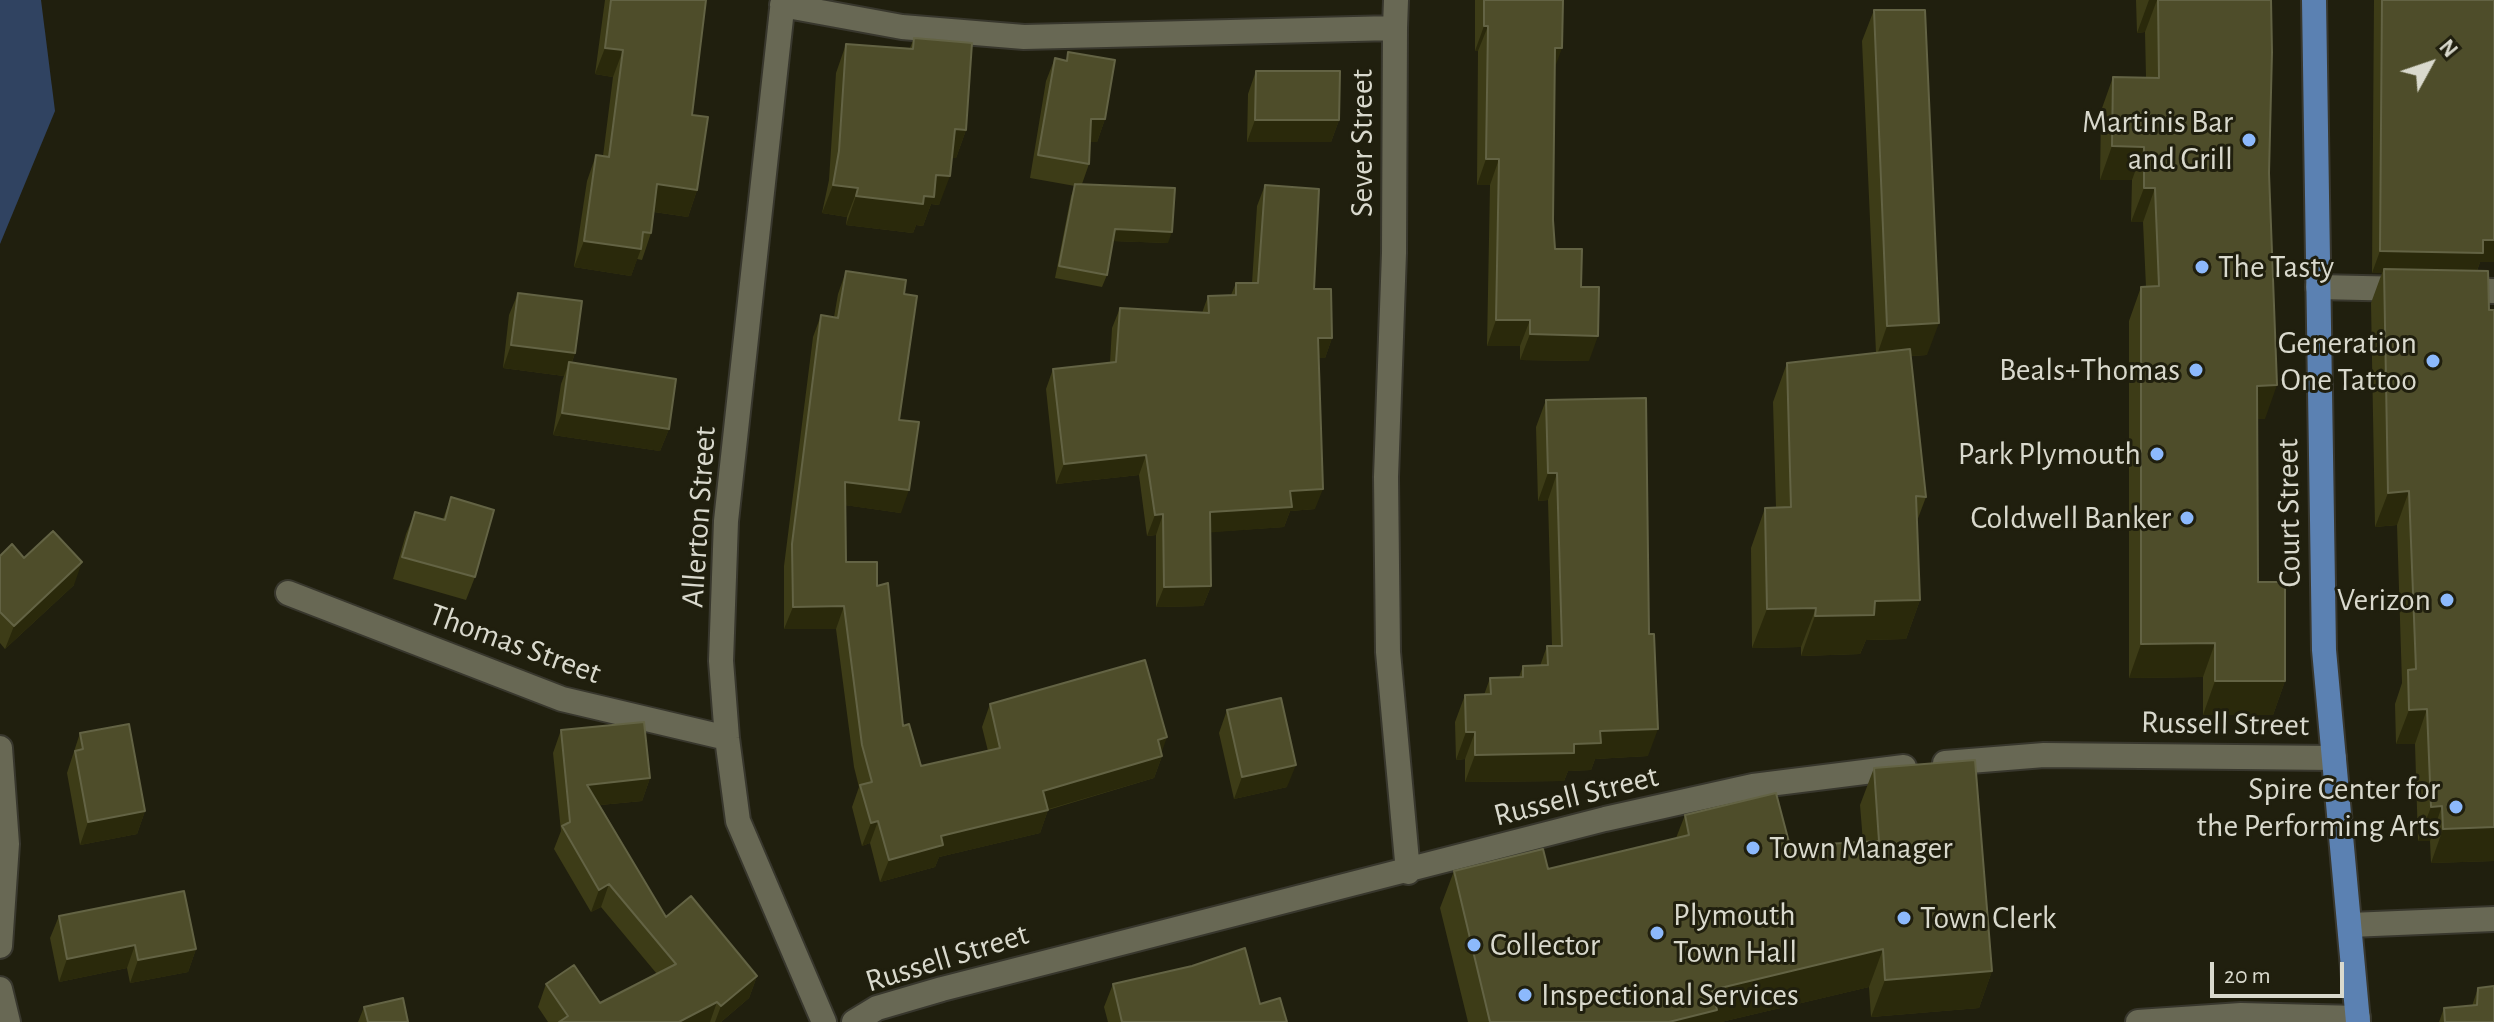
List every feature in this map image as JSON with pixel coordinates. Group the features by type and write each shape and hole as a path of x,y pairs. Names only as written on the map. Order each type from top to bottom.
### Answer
{"main road":[{"name":"Court Street","path":"2314,0 2324,650 2358,1020"}],"street":[{"path":"1395,28 1396,0"},
{"name":"Sever Street","path":"782,2 902,27 1024,37 1395,28 1394,253 1386,477 1388,652 1408,872"},
{"name":"Allerton Street","path":"782,2 726,521 721,661 738,821 824,1022"},
{"path":"2318,287 2494,291"},
{"name":"Thomas Street","path":"288,593 562,699 727,738"},
{"path":"0,748 7,844 0,946"},
{"name":"Russell Street","path":"854,1022 877,1008 942,989 1408,872 1605,819 1753,786 1888,769 2044,755 2334,758"},
{"path":"2350,925 2494,919"},
{"path":"0,989 8,1022"},
{"path":"2138,1022 2241,1015 2358,1020"}],"water":[{"path":"0,0 41,0 55,111 0,244"}],"building":[{"path":"611,0 706,0 692,115 708,117 697,190 657,184 651,233 643,232 641,249 584,241 596,155 609,157 623,50 605,48"},
{"path":"1484,0 1563,0 1562,48 1555,48 1555,249 1582,249 1581,287 1599,287 1598,336 1530,334 1530,320 1496,320 1499,159 1486,159 1488,26 1484,26"},
{"path":"2158,0 2271,0 2269,173 2277,385 2257,386 2258,582 2285,582 2285,681 2215,681 2215,643 2141,644 2141,287 2159,286 2155,188 2144,188 2144,147 2112,146 2113,77 2159,78"},
{"path":"2382,0 2494,0 2494,240 2483,240 2483,253 2380,251"},
{"path":"1874,10 1925,10 1939,323 1887,326"},
{"path":"914,38 972,43 966,130 955,129 950,176 936,175 934,197 924,196 923,204 856,196 858,188 833,185 839,151 846,44 913,49"},
{"path":"1068,52 1115,60 1105,119 1091,119 1089,164 1038,155 1055,58 1067,61"},
{"path":"1256,71 1340,71 1339,120 1255,120"},
{"path":"1075,184 1175,188 1172,232 1115,229 1107,275 1059,266"},
{"path":"1265,185 1319,189 1314,289 1331,289 1332,338 1318,338 1323,489 1290,491 1292,507 1210,512 1211,586 1164,587 1163,514 1155,515 1146,455 1064,464 1053,369 1116,362 1120,308 1209,313 1208,296 1236,295 1236,283 1258,283"},
{"path":"2384,269 2488,271 2489,310 2494,310 2494,827 2443,829 2442,806 2431,807 2427,709 2409,710 2408,670 2416,669 2409,491 2388,493"},
{"path":"846,271 906,280 904,294 917,296 899,420 919,422 909,490 845,482 846,562 877,562 877,586 888,583 903,726 909,724 921,766 1000,748 990,704 1145,660 1167,737 1158,740 1162,756 1043,791 1048,810 941,836 943,845 889,860 878,821 871,823 860,785 872,782 862,745 844,606 793,607 792,544 821,315 838,318"},
{"path":"518,293 582,301 575,353 511,345"},
{"path":"1910,349 1926,497 1916,496 1920,600 1875,601 1874,615 1815,616 1816,608 1767,609 1765,508 1791,507 1787,363"},
{"path":"569,362 676,379 669,429 562,413"},
{"path":"1646,398 1649,634 1654,634 1658,729 1600,731 1601,743 1574,744 1574,753 1475,755 1475,732 1466,732 1465,695 1491,694 1490,678 1523,677 1523,666 1548,665 1547,646 1562,646 1557,473 1548,473 1546,400"},
{"path":"451,497 494,510 475,577 402,557 415,512 445,520"},
{"path":"53,531 82,562 14,626 0,612 0,556 12,544 24,558"},
{"path":"1281,698 1296,765 1242,777 1227,710"},
{"path":"644,722 650,778 587,785 666,917 691,896 757,976 721,1006 717,1002 679,1022 559,1022 568,1016 546,984 574,965 600,1003 676,964 609,884 599,890 562,826 570,822 561,730"},
{"path":"129,724 145,811 88,822 75,751 83,749 80,733"},
{"path":"1975,760 1992,971 1885,980 1883,949 1712,990 1717,1010 1669,1022 1490,1022 1454,871 1543,849 1548,869 1689,835 1685,815 1776,793 1790,846 1879,841 1874,768"},
{"path":"184,891 196,949 138,960 135,945 67,959 59,916"},
{"path":"1245,948 1260,1004 1280,998 1287,1022 1122,1022 1113,984 1192,966"},
{"path":"2494,986 2494,1022 2445,1022 2444,1008 2477,1005 2478,988"},
{"path":"403,998 408,1022 368,1022 364,1007"}],"place":[{"name":"Martinis Bar and Grill","path":"2249,140"},
{"name":"The Tasty","path":"2202,267"},
{"name":"Generation One Tattoo","path":"2433,361"},
{"name":"Beals+Thomas","path":"2196,370"},
{"name":"Park Plymouth","path":"2157,454"},
{"name":"Coldwell Banker","path":"2187,518"},
{"name":"Verizon","path":"2447,600"},
{"name":"Spire Center for the Performing Arts","path":"2456,807"},
{"name":"Town Manager","path":"1753,848"},
{"name":"Town Clerk","path":"1904,918"},
{"name":"Plymouth Town Hall","path":"1657,933"},
{"name":"Collector","path":"1474,945"},
{"name":"Inspectional Services","path":"1525,995"}]}
